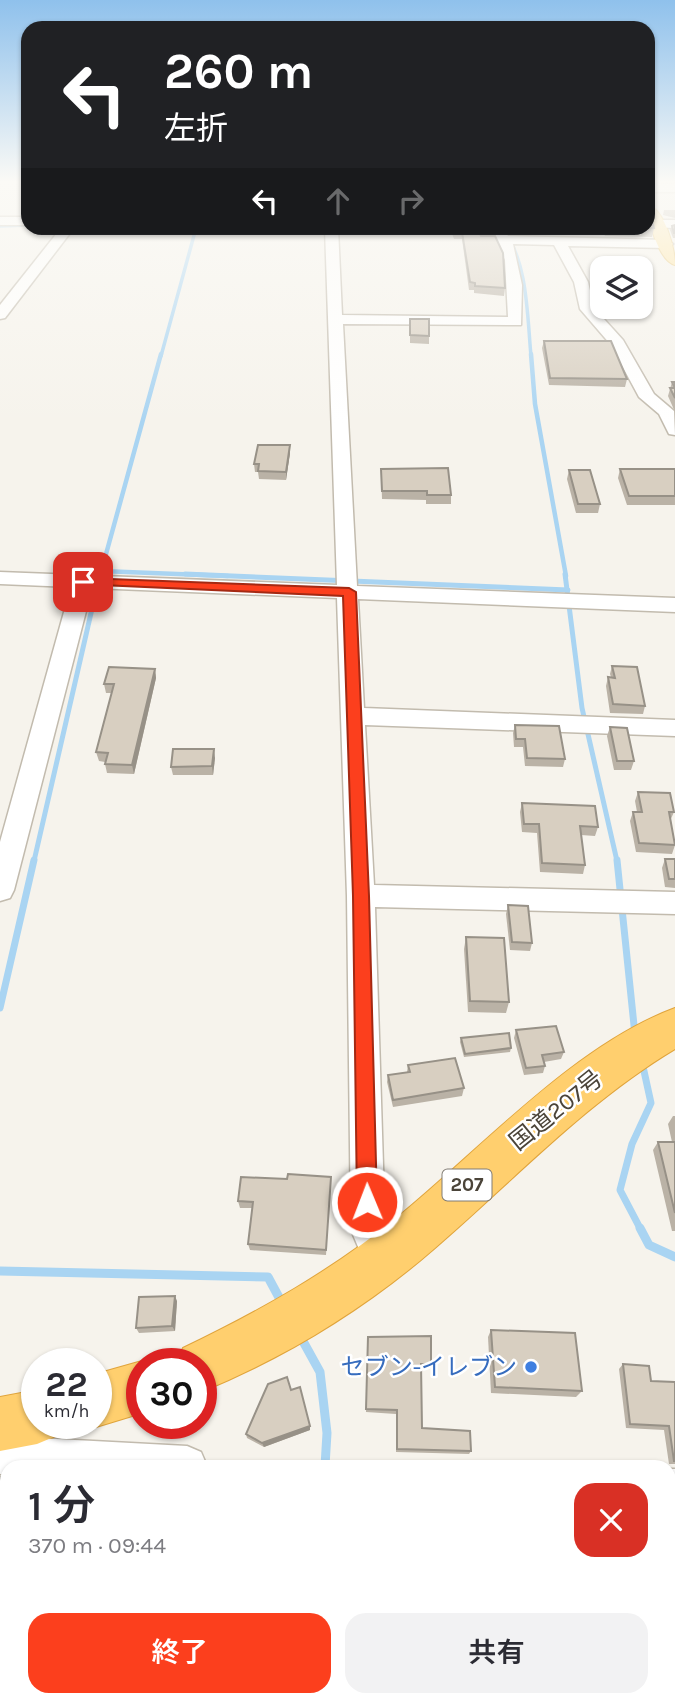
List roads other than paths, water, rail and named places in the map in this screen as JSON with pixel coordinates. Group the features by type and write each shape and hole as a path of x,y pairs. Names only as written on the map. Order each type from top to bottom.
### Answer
{"highway":[{"name":"国道207号","path":"217,1358 291,1321 381,1261 544,1117 651,1040"},
{"path":"0,1424 21,1420"}],"street":[{"path":"0,315 39,264"},
{"path":"333,264 361,896 368,1230 381,1261"},
{"path":"336,319 516,322 516,289 509,264"},
{"path":"571,264 581,282 587,309 618,342 647,397 666,411 675,430"},
{"path":"0,578 349,585 556,600 675,605"},
{"path":"0,890 95,582"},
{"path":"354,716 675,728"},
{"path":"361,896 675,903"},
{"path":"0,1455 85,1460"}],"waterway":[{"path":"161,356 186,264"},
{"path":"519,264 527,306 531,356"},
{"path":"101,571 161,354"},
{"path":"531,354 535,404 566,576"},
{"path":"100,576 101,571"},
{"path":"101,571 228,576"},
{"path":"34,861 100,574"},
{"path":"185,574 567,590"},
{"path":"565,574 567,590"},
{"path":"567,590 582,708 617,861"},
{"path":"0,1008 34,860"},
{"path":"617,860 635,1035"},
{"path":"641,1230 620,1190 632,1144 651,1103 642,1062"},
{"path":"640,1228 649,1245 675,1257"},
{"path":"0,1271 268,1277 282,1303"},
{"path":"299,1334 320,1372 327,1433 325,1460"}],"place":[{"name":"セブン-イレブン","path":"531,1367"}]}
